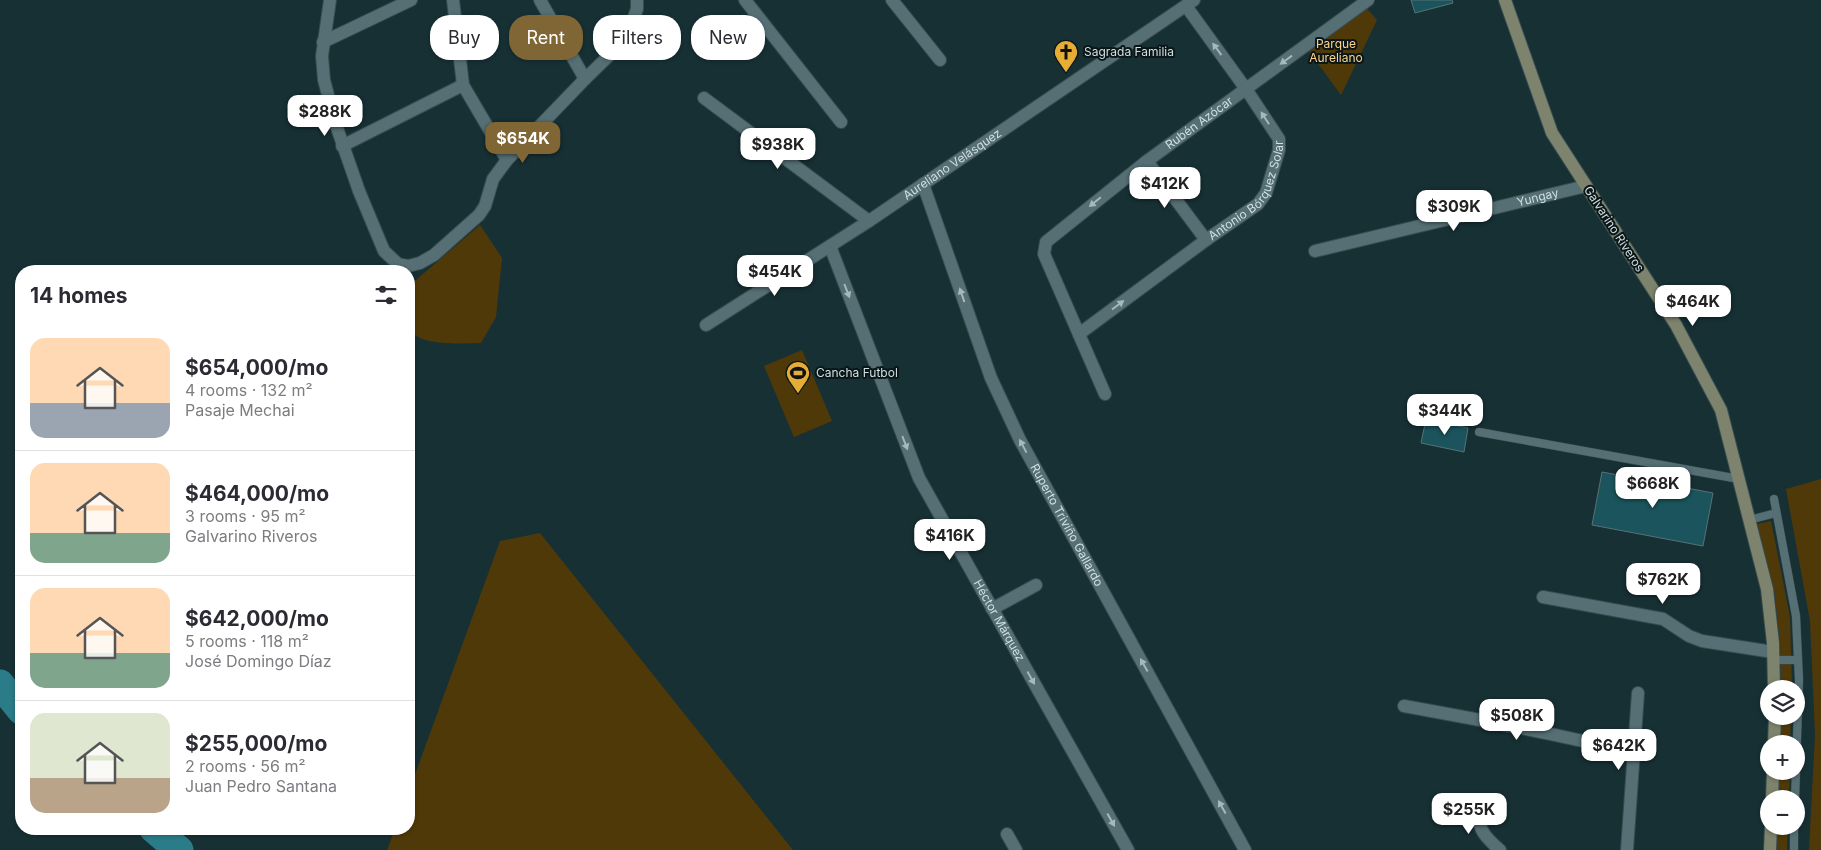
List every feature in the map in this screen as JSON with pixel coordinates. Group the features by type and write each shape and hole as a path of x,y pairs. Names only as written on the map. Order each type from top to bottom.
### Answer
{"street":[{"path":"330,0 322,56 324,80 342,146 384,251 391,259 403,265"},
{"path":"323,42 411,0"},
{"path":"453,0 464,85 507,160"},
{"path":"540,0 585,79"},
{"path":"412,265 434,255 479,215 485,206 493,179 507,160 626,39 637,9 638,0"},
{"path":"745,0 841,122"},
{"path":"892,0 940,60"},
{"name":"Rubén Azócar","path":"1105,394 1044,254 1046,242 1147,161 1368,0"},
{"name":"Galvarino Riveros","path":"1505,0 1552,133 1676,325 1720,410 1767,589 1774,656 1774,680"},
{"name":"Antonio Bórquez Solar","path":"1079,334 1258,204 1266,193 1279,150 1279,139 1190,3"},
{"name":"Aureliano Velásquez","path":"706,325 869,221 1190,3"},
{"path":"342,146 464,85"},
{"path":"704,98 869,221"},
{"path":"1147,161 1206,240"},
{"name":"Ruperto Triviño Gallardo","path":"923,184 991,378 1020,440 1245,850"},
{"name":"Yungay","path":"1315,251 1586,186"},
{"name":"Héctor Márquez","path":"830,246 919,478 1128,850"},
{"path":"992,609 1036,585"},
{"path":"1542,597 1663,619 1689,636 1702,641 1774,656"},
{"path":"1627,850 1638,693"},
{"path":"1404,706 1509,725 1634,753"},
{"path":"1479,802 1478,820 1483,834 1500,850"},
{"path":"1007,834 1016,850"},
{"path":"1770,850 1771,835"}],"lane":[{"path":"1479,432 1739,479"},
{"path":"1774,499 1796,616 1798,660 1797,735"},
{"path":"1749,520 1776,513"},
{"path":"1774,656 1798,660"},
{"path":"1794,835 1794,850"}],"green space":[{"name":"Parque Aureliano","path":"1363,4 1377,20 1341,95 1305,46"},
{"path":"480,225 502,258 496,317 481,343 440,343 420,338 415,334 415,281"},
{"name":"Cancha Futbol","path":"802,350 832,421 794,437 764,366"},
{"path":"1821,479 1821,850 1809,850 1815,735 1810,621 1786,489"},
{"path":"1771,521 1790,617 1792,680 1781,680 1780,643 1774,588 1757,524"},
{"path":"540,533 793,850 387,850 393,835 415,835 415,775 500,541"},
{"path":"1781,725 1791,725 1790,735 1781,735"},
{"path":"1779,780 1790,780 1789,790 1778,790"},
{"path":"1777,835 1788,835 1787,850 1777,850"}],"building":[{"path":"1411,0 1452,0 1453,3 1415,13"},
{"path":"1426,419 1468,428 1464,452 1421,443"},
{"path":"1602,472 1713,493 1703,546 1592,525"}],"waterway":[{"path":"0,684 15,703"},
{"path":"161,835 179,850"}],"place":[{"name":"Sagrada Familia","path":"1066,73"},
{"name":"Cancha Futbol","path":"798,394"}]}
